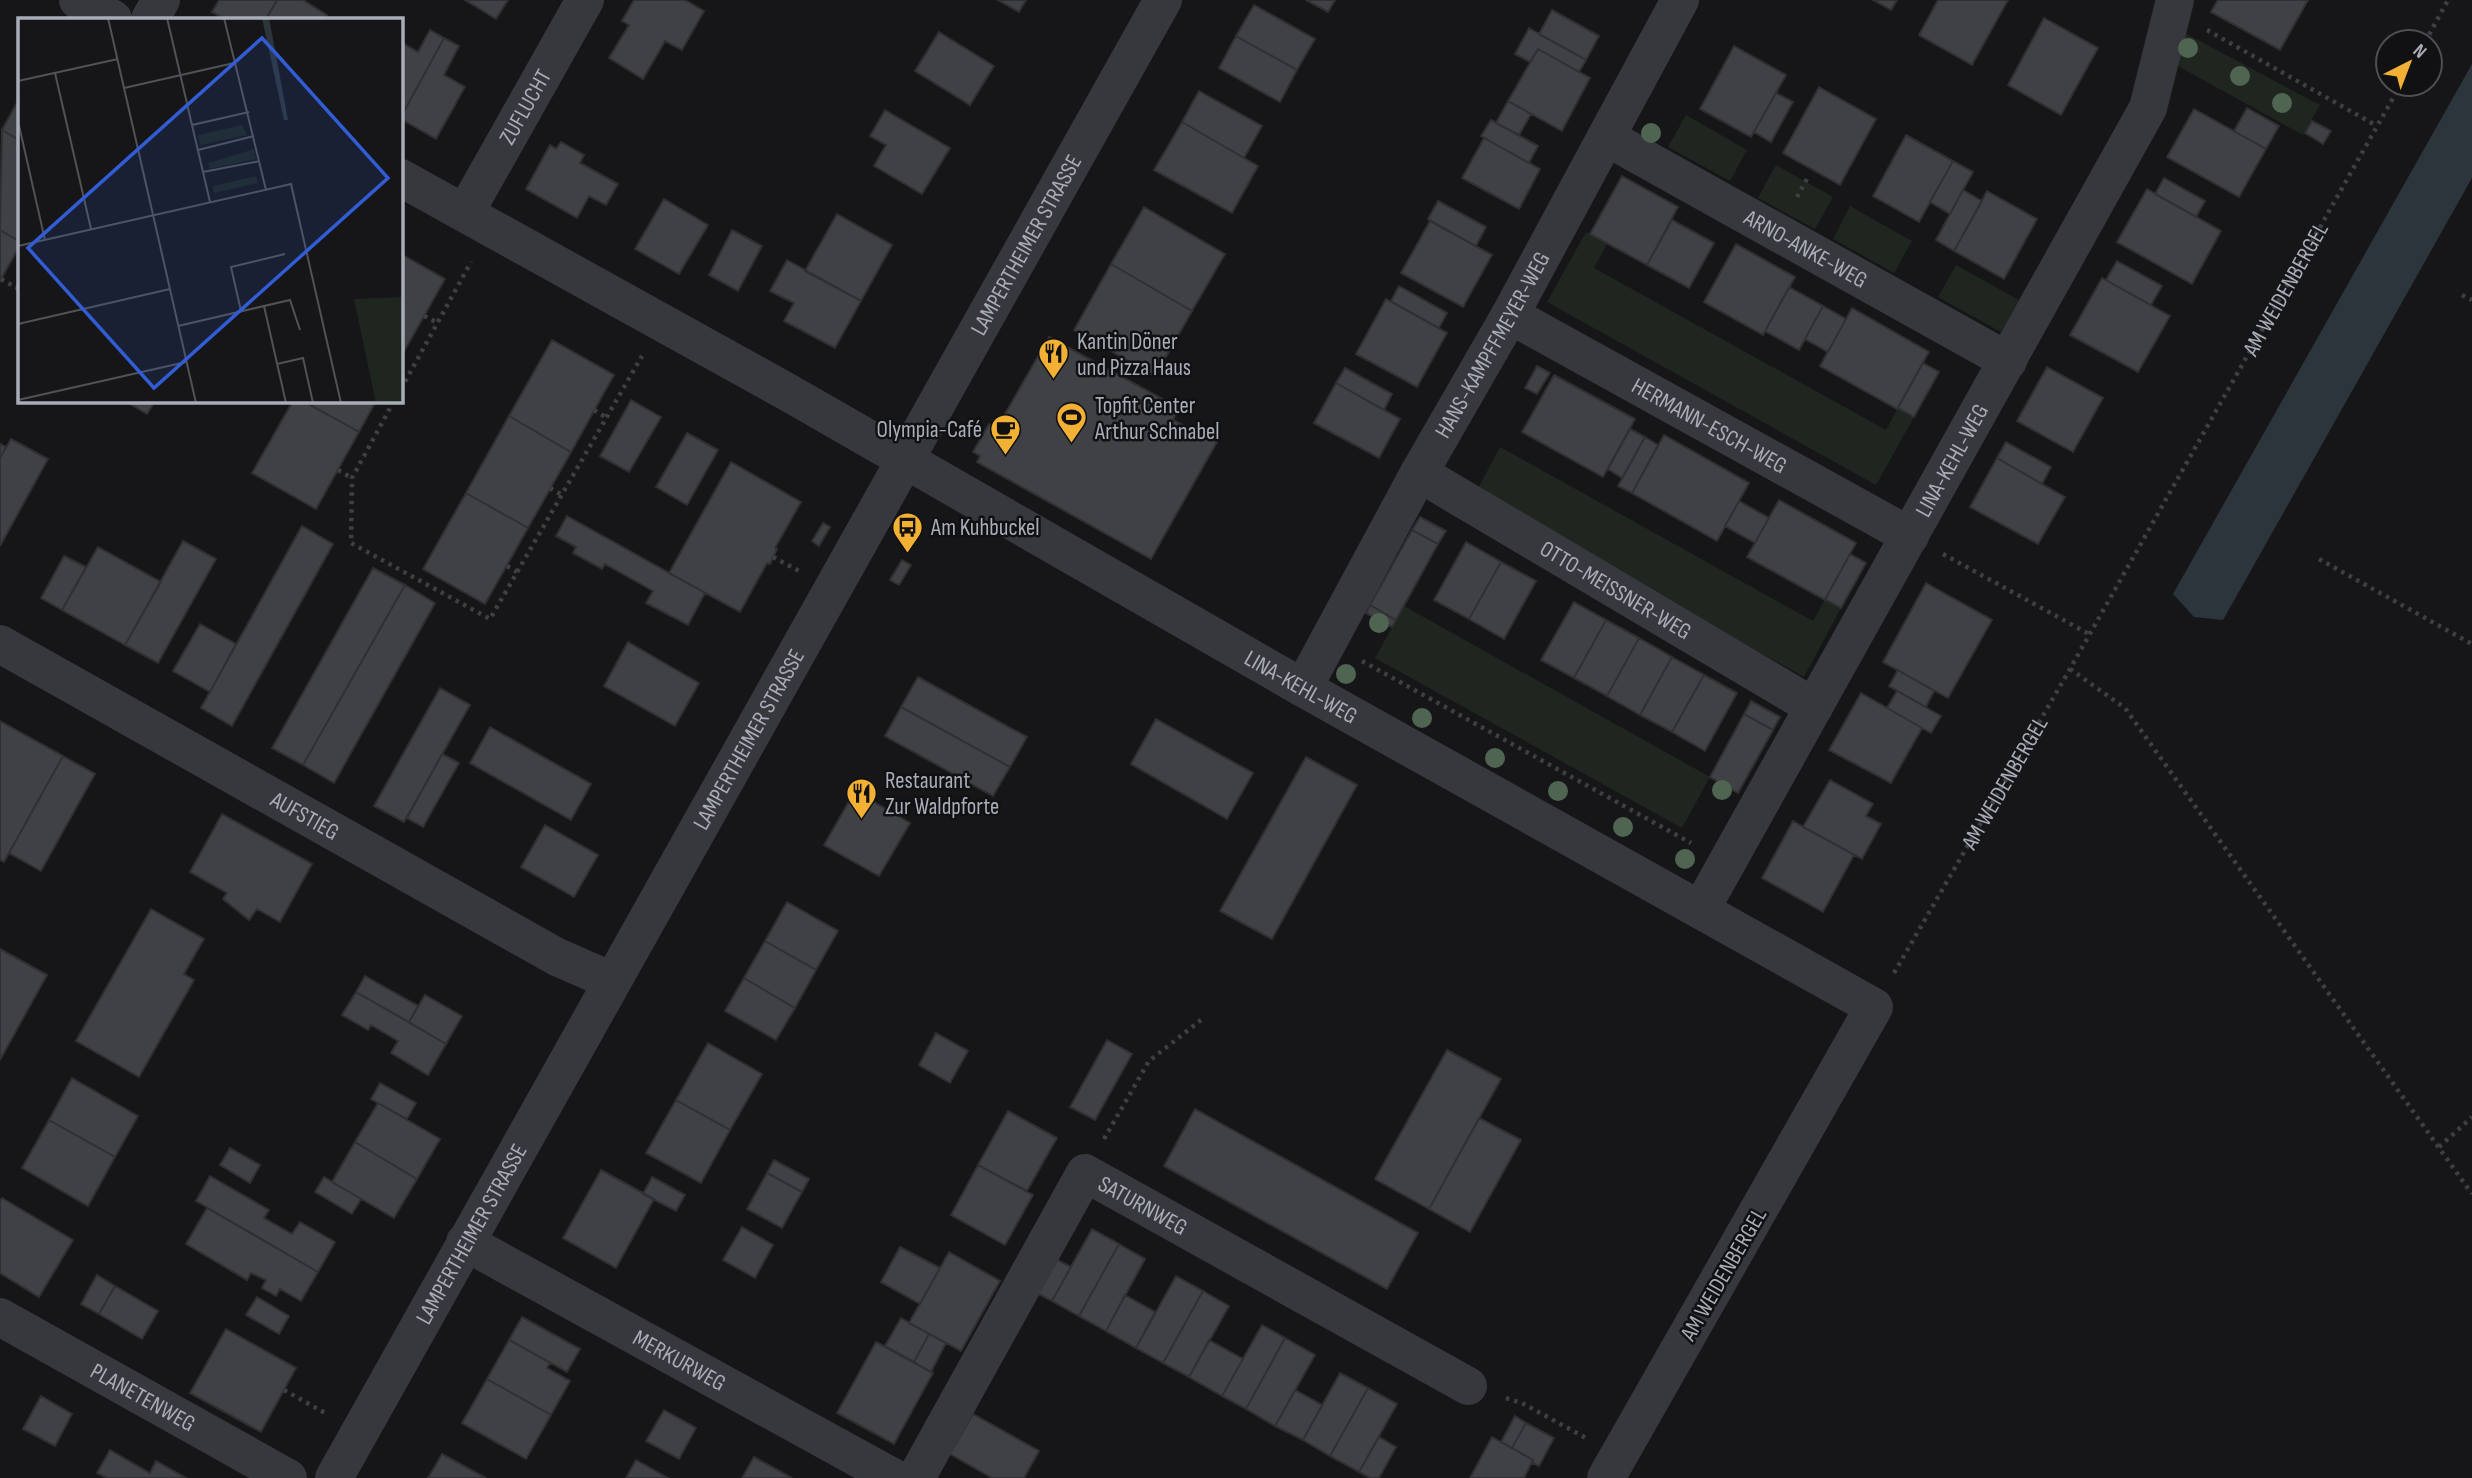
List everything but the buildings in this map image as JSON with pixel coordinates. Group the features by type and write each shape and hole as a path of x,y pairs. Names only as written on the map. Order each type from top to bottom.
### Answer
{"street":[{"path":"78,0 111,18"},
{"path":"151,18 161,0"},
{"name":"ZUFLUCHT","path":"478,220 584,0"},
{"name":"LAMPERTHEIMER STRASSE","path":"334,1478 1163,0"},
{"name":"HANS-KAMPFFMEYER-WEG","path":"1303,688 1419,472 1510,315 1680,0"},
{"name":"LINA-KEHL-WEG","path":"1700,909 2148,108 2185,12"},
{"name":"ARNO-ANKE-WEG","path":"1606,137 2008,361"},
{"path":"402,179 906,460"},
{"name":"HERMANN-ESCH-WEG","path":"1510,315 1909,536"},
{"name":"LINA-KEHL-WEG","path":"906,460 1303,688 1874,1007"},
{"name":"OTTO-MEISSNER-WEG","path":"1419,472 1814,707"},
{"name":"AUFSTIEG","path":"0,644 557,957 612,981"},
{"name":"AM WEIDENBERGEL","path":"1612,1467 1874,1007"},
{"name":"SATURNWEG","path":"916,1478 1085,1173 1468,1386"},
{"name":"MERKURWEG","path":"465,1242 894,1478"},
{"name":"PLANETENWEG","path":"0,1317 288,1478"}],"path":[{"path":"2433,28 2448,0"},
{"path":"2185,12 2377,127"},
{"name":"AM WEIDENBERGEL","path":"1874,1007 2090,634 2393,98"},
{"path":"402,387 438,323 478,220"},
{"path":"1,279 17,288 18,286"},
{"path":"2462,295 2472,300"},
{"path":"424,316 438,323"},
{"path":"393,402 352,478 351,542 490,619 661,323"},
{"path":"594,410 607,418"},
{"path":"338,470 352,478"},
{"path":"550,488 562,495"},
{"path":"1909,536 2090,634"},
{"path":"773,556 799,571"},
{"path":"2319,559 2472,644"},
{"path":"507,566 517,572"},
{"path":"1327,642 1726,863"},
{"path":"2070,669 2125,708 2472,1194"},
{"path":"1085,1173 1149,1060 1201,1020"},
{"path":"2439,1147 2472,1117"},
{"path":"1468,1386 1522,1404 1612,1467"},
{"path":"284,1390 325,1413"}],"shaded area":[{"path":"2183,32 2320,105 2303,135 2176,65"},
{"path":"2472,64 2472,178 2223,620 2194,617 2173,594"},
{"path":"1686,115 1747,150 1730,181 1668,147"},
{"path":"1776,165 1833,197 1815,229 1758,198"},
{"path":"1850,206 1912,241 1894,273 1833,239"},
{"path":"1586,232 1607,244 1594,268 1886,430 1898,408 1914,417 1876,485 1547,302"},
{"path":"1956,265 2019,300 2001,332 1938,297"},
{"path":"1500,447 1813,621 1825,599 1841,608 1804,677 1475,494"},
{"path":"1404,606 1710,777 1682,828 1375,658"}],"place":[{"name":"Kantin Döner und Pizza Haus","path":"1054,381"},
{"name":"Topfit Center Arthur Schnabel","path":"1072,445"},
{"name":"Olympia-Café","path":"1005,456"},
{"name":"Am Kuhbuckel","path":"908,554"},
{"name":"Restaurant Zur Waldpforte","path":"862,820"}]}
